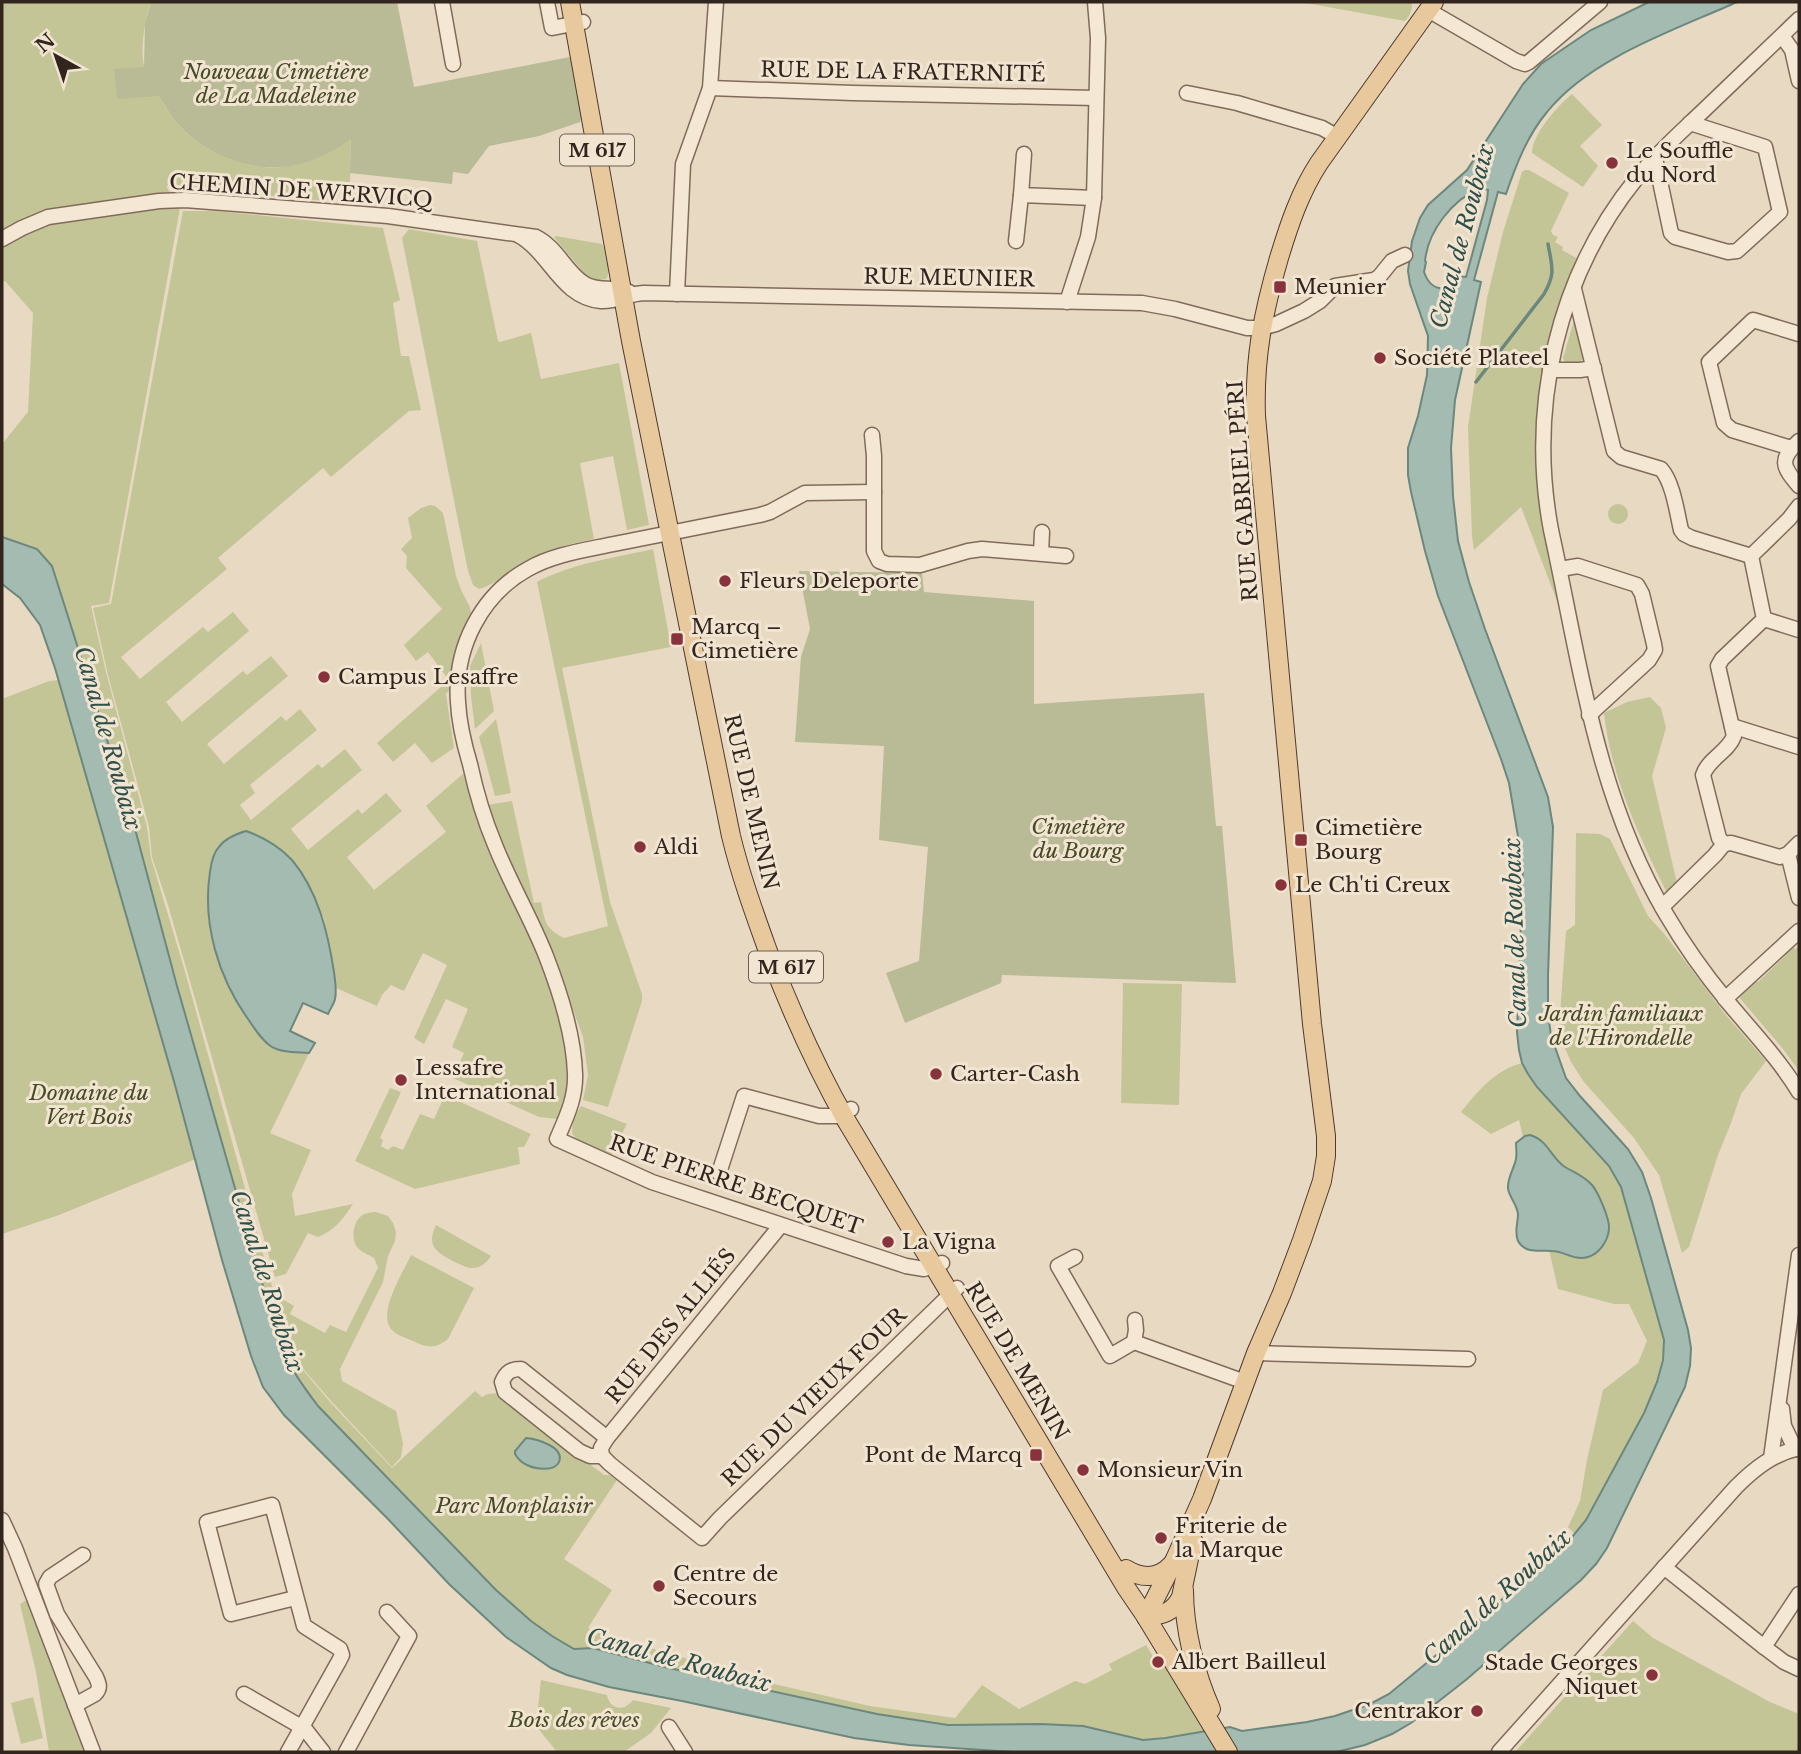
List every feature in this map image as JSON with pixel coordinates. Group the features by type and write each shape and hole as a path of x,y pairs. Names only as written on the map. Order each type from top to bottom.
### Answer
{"main road":[{"name":"RUE DE MENIN","path":"570,2 579,23"},
{"name":"RUE DE MENIN","path":"580,2 579,23 626,294 750,874 763,913 846,1111 1126,1569 1210,1715"},
{"name":"RUE GABRIEL PÉRI","path":"1150,1613 1202,1499 1256,1353 1317,1166 1319,1144 1312,1024 1256,416 1257,360 1261,328 1294,211 1313,173 1431,6"},
{"name":"RUE DE MENIN","path":"954,1291 1127,1589 1150,1613"},
{"name":"RUE GABRIEL PÉRI","path":"1150,1613 1170,1611 1181,1597 1202,1499"},
{"path":"1126,1569 1136,1575 1153,1577 1168,1569 1175,1559"},
{"name":"RUE GABRIEL PÉRI","path":"1184,1582 1189,1635 1210,1715"},
{"name":"M 617","path":"1210,1715 1228,1752"},
{"name":"M 617","path":"1210,1715 1237,1752"}],"street":[{"path":"442,2 453,64"},
{"path":"547,2 552,28 579,23"},
{"path":"677,294 683,164 710,88 716,2"},
{"path":"1067,302 1088,237 1094,198 1098,38 1095,2"},
{"path":"1431,6 1516,61 1525,64 1600,2"},
{"path":"1799,19 1655,158 1625,194 1584,263 1573,288 1550,370 1544,412 1546,506 1589,715 1617,811 1645,875 1693,957 1799,1092"},
{"path":"1782,36 1791,50 1799,81"},
{"name":"RUE DE LA FRATERNITÉ","path":"710,88 1096,98"},
{"path":"1187,93 1237,103 1322,128 1338,137"},
{"path":"1655,158 1671,233 1675,237 1728,252 1737,251 1780,212 1765,147 1690,123"},
{"path":"1016,241 1024,154"},
{"path":"1021,195 1094,198"},
{"name":"CHEMIN DE WERVICQ","path":"2,239 48,217 159,201 178,200 388,216 530,235 544,241 586,285 598,289 614,288 626,294"},
{"path":"1261,328 1304,311 1340,284 1374,280 1392,261 1405,254"},
{"path":"1573,288 1614,451 1621,457 1665,472 1684,534 1751,556"},
{"name":"RUE MEUNIER","path":"626,294 1154,304 1247,328 1261,328"},
{"path":"1799,334 1753,320 1709,362 1724,423 1732,430 1795,444 1787,453 1786,471 1799,486"},
{"path":"1550,370 1594,368"},
{"path":"872,435 874,551 876,558 882,563 920,565 982,549 1066,556"},
{"path":"675,532 765,514 811,492 874,492"},
{"path":"1751,556 1799,506"},
{"name":"RUE PIERRE BECQUET","path":"675,532 566,554 529,568 506,584 483,609 469,635 460,666 459,715 475,785 494,844 546,956 569,1032 575,1085 572,1104 557,1139 652,1182 781,1225 906,1266 919,1269 938,1265"},
{"path":"1041,553 1042,532"},
{"path":"1751,556 1764,619"},
{"path":"1560,569 1578,566 1637,585 1642,594 1654,644 1655,650 1649,660 1589,715"},
{"path":"1764,619 1799,630"},
{"path":"1724,844 1719,838 1703,775 1707,767 1731,744 1734,736 1718,669 1722,659 1764,619"},
{"path":"1732,726 1799,747"},
{"path":"1662,906 1724,844 1731,843 1780,857 1794,848 1799,898"},
{"path":"1725,999 1799,931"},
{"path":"719,1173 744,1096 819,1116 846,1111"},
{"name":"RUE DES ALLIÉS","path":"602,1456 601,1448 607,1438 781,1225"},
{"path":"1771,1458 1799,1255"},
{"path":"1075,1257 1058,1266 1110,1356 1134,1342"},
{"name":"RUE DU VIEUX FOUR","path":"602,1456 702,1538 954,1291"},
{"path":"1134,1342 1135,1320"},
{"path":"1134,1342 1245,1382"},
{"path":"1256,1353 1468,1359"},
{"path":"602,1456 590,1456 579,1451 505,1392 502,1382 506,1374 514,1369 521,1369 607,1438"},
{"path":"1499,1752 1736,1486 1771,1458 1797,1448 1781,1418 1781,1390"},
{"path":"288,1752 342,1655 341,1648 304,1626 272,1505 207,1522 231,1614 295,1598"},
{"path":"4,1530 93,1752"},
{"path":"75,1705 95,1694 99,1685 57,1614 46,1584 50,1577 83,1555"},
{"path":"1664,1567 1764,1647 1799,1669"},
{"path":"1764,1647 1799,1594"},
{"path":"346,1752 410,1636 387,1612"},
{"path":"244,1694 302,1727 323,1752"},
{"path":"668,1727 685,1752"}],"green space":[{"name":"Parc Monplaisir","path":"2,2 151,2 143,42 146,72 165,106 186,132 210,150 239,162 268,167 301,164 335,149 351,138 350,186 326,184 325,201 166,186 180,208 109,603 91,606 147,827 151,858 274,1293 298,1364 392,1468 475,1391 482,1397 499,1393 604,1475 610,1475 617,1480 564,1559 612,1590 588,1628 744,1677 870,1706 955,1718 982,1685 1019,1709 1075,1681 1085,1684 1112,1670 1109,1664 1146,1645 1157,1663 1163,1661 1205,1731 1143,1740 1083,1726 948,1725 877,1714 665,1667 593,1648 574,1649 531,1621 496,1590 318,1406 302,1384 280,1345 177,986 134,825 52,566 37,549 2,537 2,444 28,412 33,313 5,281 2,281"},
{"name":"Nouveau Cimetière de La Madeleine","path":"151,2 397,2 414,87 570,57 582,114 580,122 539,136 489,146 468,174 453,172 452,184 350,173 351,139 326,154 299,164 266,167 238,162 211,150 187,133 174,120 159,96 117,99 114,69 144,67 145,24"},
{"path":"1300,2 1412,2 1411,12 1405,21"},
{"path":"1572,94 1602,125 1580,146 1598,166 1583,187 1532,153 1541,130"},
{"path":"1525,170 1569,193 1551,231 1558,237 1555,242 1563,247 1562,250 1578,259 1553,327 1538,414 1539,470 1562,614 1521,507 1474,550 1472,536 1468,427 1487,298 1503,232 1522,172"},
{"path":"183,211 217,211 383,228 400,300 393,303 401,356 409,356 421,410 409,411 331,477 323,468 218,558 227,569 121,657 140,679 203,627 208,632 233,612 249,631 166,702 182,722 243,671 247,675 271,656 288,676 207,744 224,764 281,716 286,721 300,709 317,730 250,785 255,793 240,805 251,820 318,764 322,768 345,749 362,770 291,829 308,850 358,809 362,814 386,793 402,811 347,857 374,890 446,832 426,806 464,773 477,821 537,954 557,1007 566,1059 567,1086 558,1119 539,1117 453,1078 464,1053 452,1047 468,1009 446,999 424,1044 414,1038 447,965 423,953 404,991 391,985 377,1006 336,988 323,916 292,861 266,840 218,848 208,887 208,914 212,941 221,967 255,1029 267,1043 280,1050 309,1053 270,1133 311,1150 292,1194 295,1216 353,1204 329,1231 318,1237 308,1233 286,1274 275,1277 152,857 149,827 93,608 111,604"},
{"path":"409,229 477,241 498,341 531,333 541,379 619,363 649,525 627,530 613,456 580,463 594,539 539,555 485,587 479,589 473,585 402,238"},
{"path":"554,237 602,244 609,266 606,279 593,281 587,277"},
{"path":"1575,317 1585,354 1580,363 1566,365 1563,358"},
{"path":"1618,504 1625,507 1628,514 1625,521 1618,524 1611,521 1608,514 1611,507"},
{"path":"430,505 443,513 456,576 471,614 457,646 451,668 451,688 446,694 454,748 432,763 415,743 393,762 377,743 449,680 428,652 416,661 404,645 442,609 406,568 407,556 401,549 412,538 408,518"},
{"path":"653,549 671,647 562,668 610,902 642,994 608,1107 583,1100 588,1075 583,1037 548,941 502,847 487,805 512,801 534,903 541,902 545,920 553,931 564,938 608,926 537,582 579,566"},
{"name":"Cimetière du Bourg","path":"799,571 922,573 924,592 1034,601 1034,704 1204,693 1216,826 1222,826 1236,983 1002,975 1001,983 905,1023 886,973 919,961 928,847 879,840 884,746 795,742 801,657 810,629"},
{"path":"481,643 494,711 475,729 470,666"},
{"name":"Domaine du Vert Bois","path":"59,680 196,1159 59,1215 2,1234 2,699 49,681"},
{"path":"1650,697 1661,708 1666,728 1652,776 1677,883 1667,893 1620,783 1604,713 1627,702"},
{"path":"496,719 511,793 495,796 479,737"},
{"name":"Jardin familiaux de l'Hirondelle","path":"1576,833 1600,834 1610,839 1648,916 1725,1014 1766,1061 1741,1094 1718,1155 1689,1247 1682,1253 1659,1175 1634,1138 1584,1082 1563,1044 1560,1014 1566,931 1575,925"},
{"path":"1791,945 1795,949 1799,946 1799,1071 1738,996 1752,981 1758,982 1787,954"},
{"path":"1123,983 1182,984 1179,1105 1121,1103"},
{"path":"1522,1063 1537,1087 1609,1166 1621,1187 1664,1340 1660,1369 1645,1409 1586,1520 1575,1534 1568,1527 1580,1501 1603,1390 1638,1363 1647,1341 1629,1304 1614,1304 1558,1289 1519,1120 1491,1134 1461,1112 1495,1076"},
{"path":"390,1088 401,1092 380,1138 383,1140 381,1146 388,1150 393,1146 403,1150 420,1114 434,1119 445,1095 531,1134 524,1147 518,1147 520,1164 415,1189 355,1161"},
{"path":"581,1106 627,1124 611,1155 576,1139 572,1133 573,1120"},
{"path":"376,1212 388,1216 393,1223 395,1241 388,1256 383,1282 340,1369 342,1381 396,1411 403,1444 401,1457 392,1467 299,1364 277,1296 294,1306 290,1314 325,1333 330,1325 346,1332 378,1268 374,1258 356,1246 354,1229 357,1220 362,1216"},
{"path":"436,1225 491,1256 476,1268 469,1268 452,1260 434,1247 432,1238"},
{"path":"411,1255 474,1288 448,1339 435,1346 423,1345 400,1336 388,1324 387,1315 392,1294"},
{"path":"28,1599 87,1752 49,1752 36,1672 20,1604"},
{"name":"Stade Georges Niquet","path":"1633,1621 1653,1638 1770,1702 1799,1714 1799,1752 1515,1752"},
{"name":"Bois des rêves","path":"541,1680 607,1695 611,1704 618,1708 633,1700 671,1708 651,1733 624,1752 557,1752 536,1726"},
{"path":"33,1697 43,1738 21,1744 11,1703"}],"shaded area":[{"path":"1649,2 1737,2 1635,47 1610,61 1565,93 1540,121 1523,151 1506,194 1498,192 1474,280 1481,282 1455,400 1451,448 1458,541 1485,629 1548,797 1553,827 1548,976 1551,1036 1566,1078 1628,1149 1642,1172 1691,1348 1685,1387 1607,1548 1581,1580 1467,1679 1411,1723 1365,1745 1336,1752 1013,1752 909,1745 854,1738 609,1687 551,1668 506,1637 449,1584 284,1415 263,1387 222,1260 175,1085 55,668 40,625 20,598 2,584 2,537 37,549 52,566 134,825 177,986 280,1345 297,1377 318,1406 496,1590 531,1621 574,1649 593,1648 665,1667 877,1714 948,1725 1083,1726 1143,1740 1230,1727 1242,1731 1335,1716 1389,1694 1568,1542 1586,1520 1644,1413 1663,1360 1664,1340 1621,1187 1609,1166 1537,1087 1522,1063 1517,1032 1523,866 1509,783 1438,596 1408,475 1408,448 1427,375 1428,336 1408,271 1412,241 1420,218 1428,205 1467,170 1523,84 1541,64 1591,30","holes":["1480,188 1488,190 1466,277 1457,276 1446,288 1435,287 1424,272 1427,250 1436,228 1460,200"]},
{"path":"246,831 282,851 301,872 315,899 329,942 336,989 334,1001 328,1014 303,1003 290,1031 315,1043 309,1053 280,1050 262,1038 237,1003 215,949 208,911 212,862 215,852 224,841"},
{"path":"1530,1135 1541,1141 1565,1167 1589,1182 1597,1193 1606,1213 1609,1229 1607,1238 1596,1253 1578,1258 1556,1251 1533,1251 1518,1241 1518,1214 1508,1185 1516,1159 1516,1143"},
{"path":"526,1438 554,1448 560,1457 557,1465 540,1468 520,1461 515,1451"}],"waterway":[{"path":"1476,382 1548,287 1552,270 1548,244"}],"place":[{"name":"Le Souffle du Nord","path":"1612,163"},
{"name":"Meunier","path":"1280,287"},
{"name":"Société Plateel","path":"1380,358"},
{"name":"Fleurs Deleporte","path":"725,581"},
{"name":"Marcq – Cimetière","path":"677,639"},
{"name":"Campus Lesaffre","path":"324,677"},
{"name":"Cimetière Bourg","path":"1301,840"},
{"name":"Aldi","path":"640,847"},
{"name":"Le Ch'ti Creux","path":"1281,885"},
{"name":"Carter-Cash","path":"936,1074"},
{"name":"Lessafre International","path":"401,1080"},
{"name":"La Vigna","path":"888,1242"},
{"name":"Pont de Marcq","path":"1036,1455"},
{"name":"Monsieur Vin","path":"1083,1470"},
{"name":"Friterie de la Marque","path":"1161,1538"},
{"name":"Centre de Secours","path":"659,1586"},
{"name":"Albert Bailleul","path":"1158,1662"},
{"name":"Stade Georges Niquet","path":"1652,1675"},
{"name":"Centrakor","path":"1477,1711"}],"water label":[{"name":"Canal de Roubaix","path":"1462,236"},
{"name":"Canal de Roubaix","path":"108,738"},
{"name":"Canal de Roubaix","path":"1515,933"},
{"name":"Canal de Roubaix","path":"267,1281"},
{"name":"Canal de Roubaix","path":"1497,1597"},
{"name":"Canal de Roubaix","path":"679,1660"}]}
